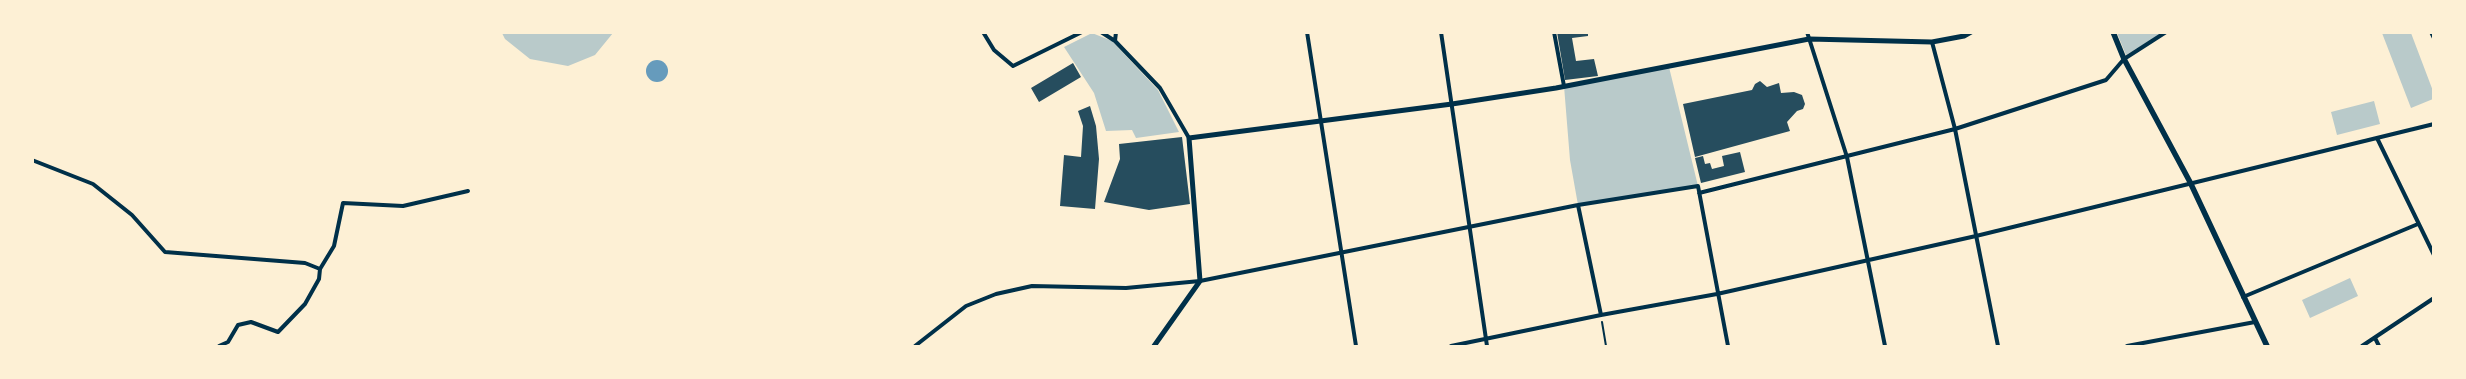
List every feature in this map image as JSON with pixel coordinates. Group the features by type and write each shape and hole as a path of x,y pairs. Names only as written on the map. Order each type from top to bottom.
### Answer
{"main road":[{"path":"2113,32 2124,59 2190,182 2266,346"}],"street":[{"path":"983,32 994,50 1013,66 1082,32"},
{"path":"1100,32 1115,41 1160,88 1189,138 1200,281 1154,346"},
{"path":"1115,41 1116,32"},
{"path":"1307,32 1356,346"},
{"path":"1441,32 1468,229 1487,346"},
{"path":"1554,32 1564,86"},
{"path":"1189,138 1452,104 1564,86 1808,36 1932,42 1964,36 1971,32"},
{"path":"1700,193 1956,128 2106,80 2124,59 2166,32"},
{"path":"2431,32 2434,38"},
{"path":"1808,36 1847,157 1885,346"},
{"path":"1932,42 1956,128 1998,346"},
{"path":"1451,346 1601,314 1717,294 1976,236 2190,182 2434,124"},
{"path":"2377,138 2434,255"},
{"path":"32,160 93,184 132,215 166,252 304,264 320,268"},
{"path":"915,346 966,306 996,294 1032,286 1126,288 1200,281 1468,229 1578,205 1698,186 1728,346"},
{"path":"219,346 228,342 238,325 251,322 278,332 305,304 319,279 320,268 334,246 343,203 403,206 468,191"},
{"path":"1578,205 1601,314"},
{"path":"2243,297 2418,224"},
{"path":"2362,346 2434,298"},
{"path":"2127,346 2148,344 2255,322"},
{"path":"2375,338 2379,346"}],"path":[{"path":"1601,314 1606,346"}],"shaded area":[{"path":"502,33 613,33 595,55 568,66 530,59 505,39"},
{"path":"1092,33 1112,41 1158,90 1179,132 1136,138 1132,130 1106,131 1094,93 1064,47"},
{"path":"2117,33 2163,33 2126,55"},
{"path":"2382,33 2411,33 2433,91 2433,99 2411,108"},
{"path":"1669,67 1698,186 1578,205 1570,160 1564,86"},
{"path":"2374,101 2380,124 2337,135 2331,112"},
{"path":"2350,278 2358,296 2310,318 2302,300"}],"water":[{"path":"657,60 665,63 668,71 665,79 657,82 649,79 646,71 649,63"}],"building":[{"path":"1557,32 1588,32 1588,36 1572,38 1576,61 1594,59 1598,76 1565,80"},
{"path":"1073,63 1081,77 1039,102 1031,88"},
{"path":"1760,81 1767,87 1779,83 1781,93 1794,92 1802,95 1805,104 1803,109 1797,111 1787,122 1790,131 1695,157 1683,104 1752,90 1755,84"},
{"path":"1090,106 1096,126 1099,159 1095,209 1060,206 1064,155 1081,157 1083,126 1078,111"},
{"path":"1182,137 1190,204 1149,210 1104,202 1120,159 1119,144"},
{"path":"1740,152 1745,172 1701,183 1695,158 1703,156 1705,164 1710,163 1712,169 1724,166 1722,156"}]}
